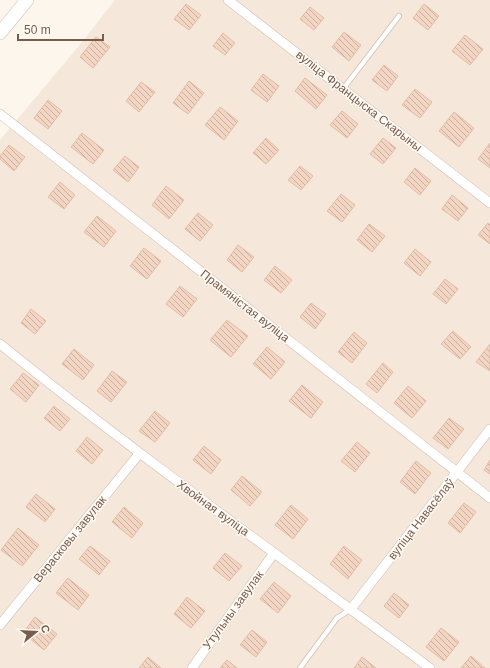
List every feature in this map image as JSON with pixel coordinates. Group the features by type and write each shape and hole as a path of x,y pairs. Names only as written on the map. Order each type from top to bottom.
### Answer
{"main road":[{"path":"0,33 27,0"}],"street":[{"name":"вуліца Францыска Скарыны","path":"228,0 490,203"},
{"name":"Прамяністая вуліца","path":"0,114 490,498"},
{"name":"Хвойная вуліца","path":"0,344 139,454 351,609 426,667"},
{"name":"вуліца Навасёлаў","path":"351,609 490,430"},
{"name":"Верасковы завулак","path":"0,625 139,454"},
{"name":"Утульны завулак","path":"192,668 274,553"}],"lane":[{"path":"342,89 399,16"},
{"path":"300,668 337,618 351,609"}],"shaded area":[{"path":"115,0 490,0 490,668 0,668 0,140 78,47"}],"building":[{"path":"186,4 201,15 189,30 174,19"},
{"path":"424,4 439,16 428,30 413,18"},
{"path":"310,7 324,18 314,30 300,19"},
{"path":"344,32 361,45 349,61 332,47"},
{"path":"223,33 235,43 225,55 213,46"},
{"path":"465,35 483,49 470,65 452,51"},
{"path":"96,37 110,47 93,68 80,57"},
{"path":"384,65 398,76 387,91 372,80"},
{"path":"263,74 279,86 267,102 251,90"},
{"path":"305,78 327,95 316,109 295,91"},
{"path":"189,81 204,93 188,114 173,103"},
{"path":"141,82 155,92 139,112 126,101"},
{"path":"415,89 432,102 420,118 402,105"},
{"path":"48,100 62,111 48,129 34,118"},
{"path":"220,107 238,121 224,140 205,125"},
{"path":"342,111 358,124 347,138 330,125"},
{"path":"454,112 474,128 459,147 439,131"},
{"path":"82,133 104,150 93,164 71,147"},
{"path":"266,138 279,150 266,164 253,153"},
{"path":"383,138 396,148 383,164 370,154"},
{"path":"490,143 490,168 478,159"},
{"path":"9,145 25,157 14,171 0,159 0,156"},
{"path":"125,156 139,167 128,182 113,170"},
{"path":"300,166 313,176 301,190 288,180"},
{"path":"415,168 431,181 420,195 404,182"},
{"path":"60,182 75,195 64,209 48,197"},
{"path":"166,186 184,200 169,219 152,205"},
{"path":"341,194 355,205 342,222 327,211"},
{"path":"452,195 468,208 458,221 442,209"},
{"path":"198,213 213,225 200,241 185,229"},
{"path":"97,216 116,231 104,247 84,232"},
{"path":"488,223 490,225 490,244 478,235"},
{"path":"369,224 385,236 372,252 357,240"},
{"path":"238,245 254,257 242,272 227,260"},
{"path":"144,248 161,261 147,279 130,266"},
{"path":"415,249 431,262 420,276 404,263"},
{"path":"275,266 292,280 281,293 264,280"},
{"path":"445,279 458,289 446,304 433,294"},
{"path":"180,286 197,299 183,317 166,304"},
{"path":"311,303 326,314 315,329 300,317"},
{"path":"31,309 46,321 35,334 21,323"},
{"path":"227,320 248,336 231,357 210,340"},
{"path":"453,331 471,347 460,359 441,344"},
{"path":"354,332 367,343 352,363 338,352"},
{"path":"490,344 490,371 476,362"},
{"path":"267,347 285,362 271,379 253,364"},
{"path":"74,349 94,365 83,380 62,364"},
{"path":"383,363 393,372 377,393 366,384"},
{"path":"112,371 127,382 111,402 97,391"},
{"path":"23,373 39,385 26,402 10,389"},
{"path":"302,385 323,402 311,418 289,401"},
{"path":"408,386 426,401 412,418 394,403"},
{"path":"54,406 70,419 60,431 44,418"},
{"path":"155,411 170,423 155,442 139,431"},
{"path":"449,418 464,429 448,449 433,438"},
{"path":"87,437 103,450 92,464 76,451"},
{"path":"357,442 370,453 355,472 341,461"},
{"path":"204,446 221,460 211,474 193,460"},
{"path":"490,460 490,474 484,470"},
{"path":"416,461 431,473 415,494 400,482"},
{"path":"242,476 262,492 250,506 231,490"},
{"path":"36,494 55,509 45,522 26,507"},
{"path":"464,503 476,512 460,533 448,523"},
{"path":"291,505 308,519 293,539 275,525"},
{"path":"124,507 143,523 132,538 112,522"},
{"path":"18,528 39,545 22,566 1,550"},
{"path":"90,546 110,561 99,575 79,559"},
{"path":"344,546 362,560 348,579 330,564"},
{"path":"225,553 242,566 229,581 213,568"},
{"path":"68,578 89,595 78,610 56,593"},
{"path":"274,582 291,596 278,613 260,599"},
{"path":"394,593 409,605 399,618 384,606"},
{"path":"187,597 205,611 191,628 174,614"},
{"path":"35,617 57,634 44,650 23,633"},
{"path":"441,628 459,642 444,661 426,647"},
{"path":"252,630 267,642 256,657 240,645"},
{"path":"471,656 485,668 461,668"},
{"path":"148,657 161,668 139,668"},
{"path":"362,657 376,668 354,668"},
{"path":"227,660 237,668 220,668"}]}
